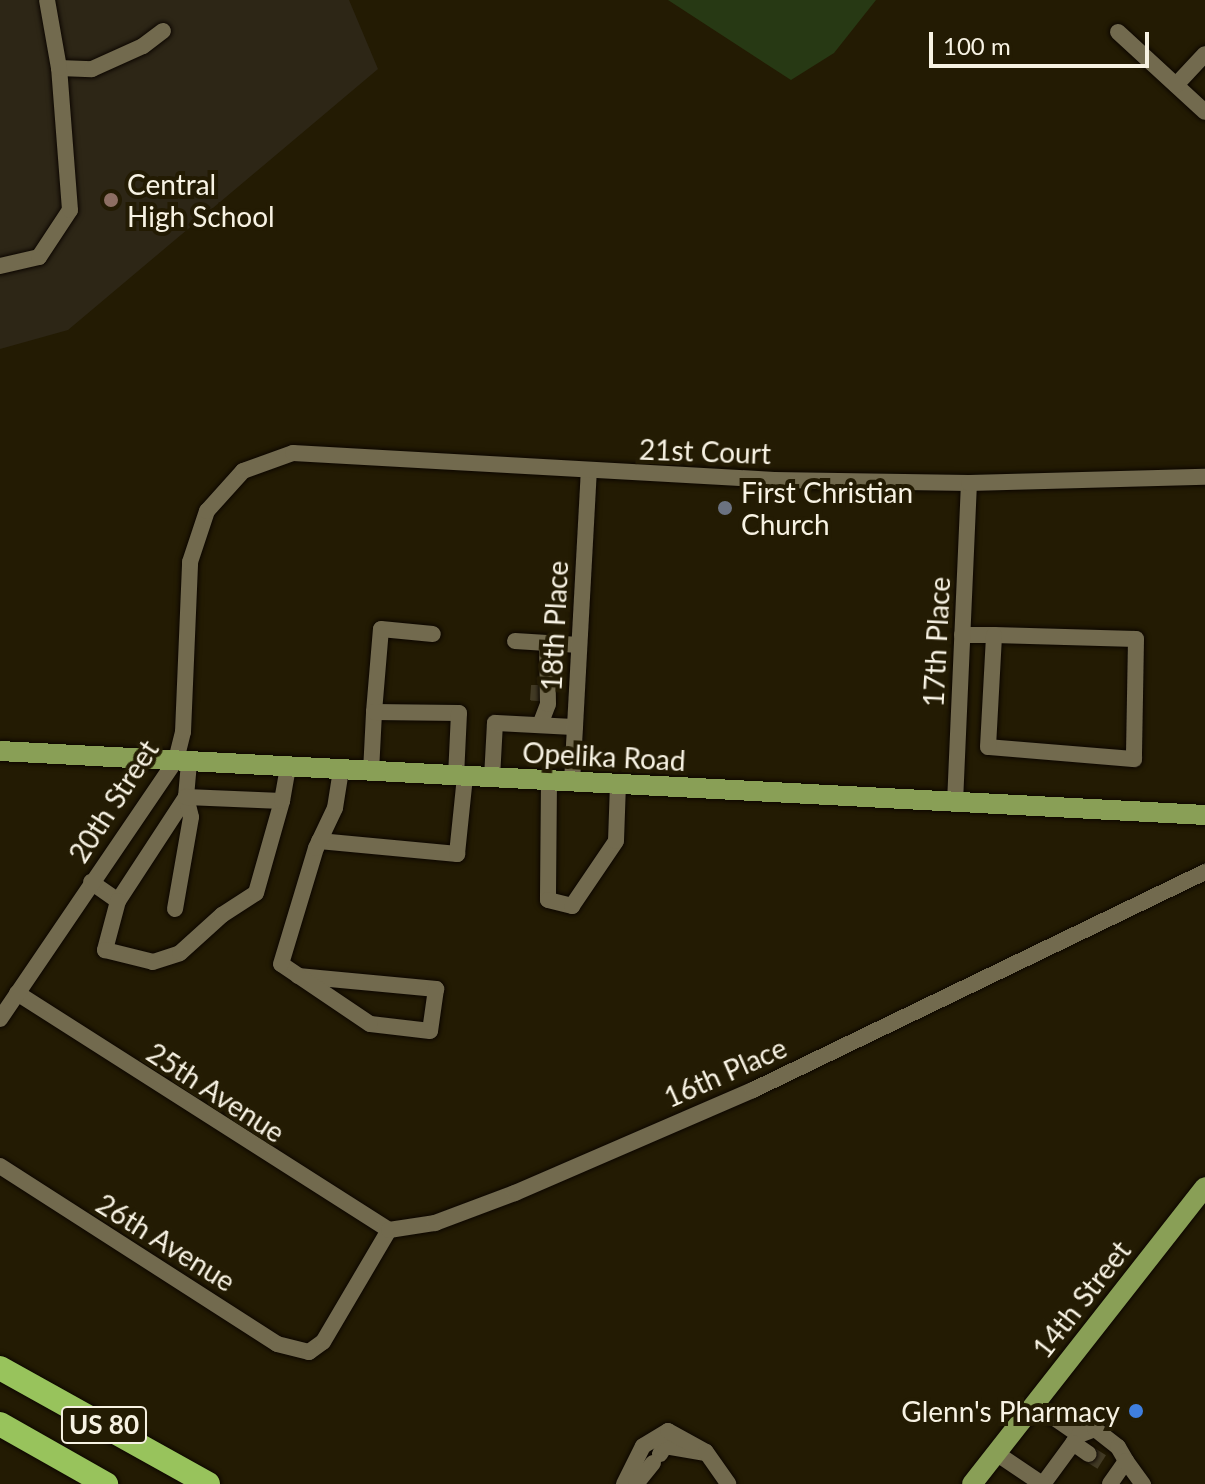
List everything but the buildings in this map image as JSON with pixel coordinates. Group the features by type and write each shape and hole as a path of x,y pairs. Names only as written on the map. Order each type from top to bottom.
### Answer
{"highway":[{"name":"US 80","path":"0,1368 208,1484"},
{"name":"US 80","path":"0,1424 106,1484"}],"main road":[{"name":"Opelika Road","path":"0,751 1205,815"},
{"name":"14th Street","path":"972,1484 1205,1187"}],"street":[{"path":"0,266 39,257 70,210 59,68 47,0"},
{"path":"59,68 92,69 143,46 163,31"},
{"path":"1118,32 1205,112"},
{"path":"1176,85 1205,54"},
{"name":"21st Court","path":"217,495 243,471 293,453 589,473 969,483 1205,477"},
{"name":"18th Place","path":"572,782 589,473"},
{"name":"17th Place","path":"955,803 969,483"},
{"name":"20th Street","path":"0,1019 91,882 183,762 190,562 207,511 217,495"},
{"path":"371,772 381,629 433,634"},
{"path":"957,746 1134,759 1136,639 962,635"},
{"path":"988,747 994,635"},
{"path":"515,641 579,645"},
{"path":"541,698 547,643"},
{"path":"492,778 495,723 541,698"},
{"path":"541,698 575,727"},
{"path":"319,841 457,854 461,776 459,713 374,712"},
{"path":"175,909 191,817 183,762"},
{"path":"186,797 118,901 105,950 153,962 180,953 256,893 288,768"},
{"path":"298,976 436,989 430,1031 370,1024 298,976 281,964 281,955 319,841 335,808 341,771"},
{"path":"549,781 548,900 572,906 616,841 618,785"},
{"path":"186,797 282,801"},
{"name":"16th Place","path":"389,1230 435,1223 515,1193 753,1090 1064,944 1205,872"},
{"path":"91,882 118,901"},
{"name":"25th Avenue","path":"17,993 389,1230"},
{"name":"26th Avenue","path":"0,1166 277,1344 309,1352 323,1342 389,1230"},
{"path":"1034,1404 1096,1458 1118,1473 1143,1484"},
{"path":"996,1453 1043,1484 1076,1439 1095,1429 1118,1473"},
{"path":"624,1484 643,1446 655,1435 668,1431 706,1452 728,1484"},
{"path":"636,1484 665,1446 706,1452"}],"shaded area":[{"name":"Central High School","path":"0,0 349,0 378,69 68,330 0,349"}],"green space":[{"path":"668,0 876,0 834,53 791,80"}],"tunnel":[{"path":"538,701 539,685"},
{"path":"1089,1454 1102,1462"}],"place":[{"name":"Central High School","path":"111,200"},
{"name":"First Christian Church","path":"725,508"},
{"name":"Glenn's Pharmacy","path":"1136,1411"}]}
